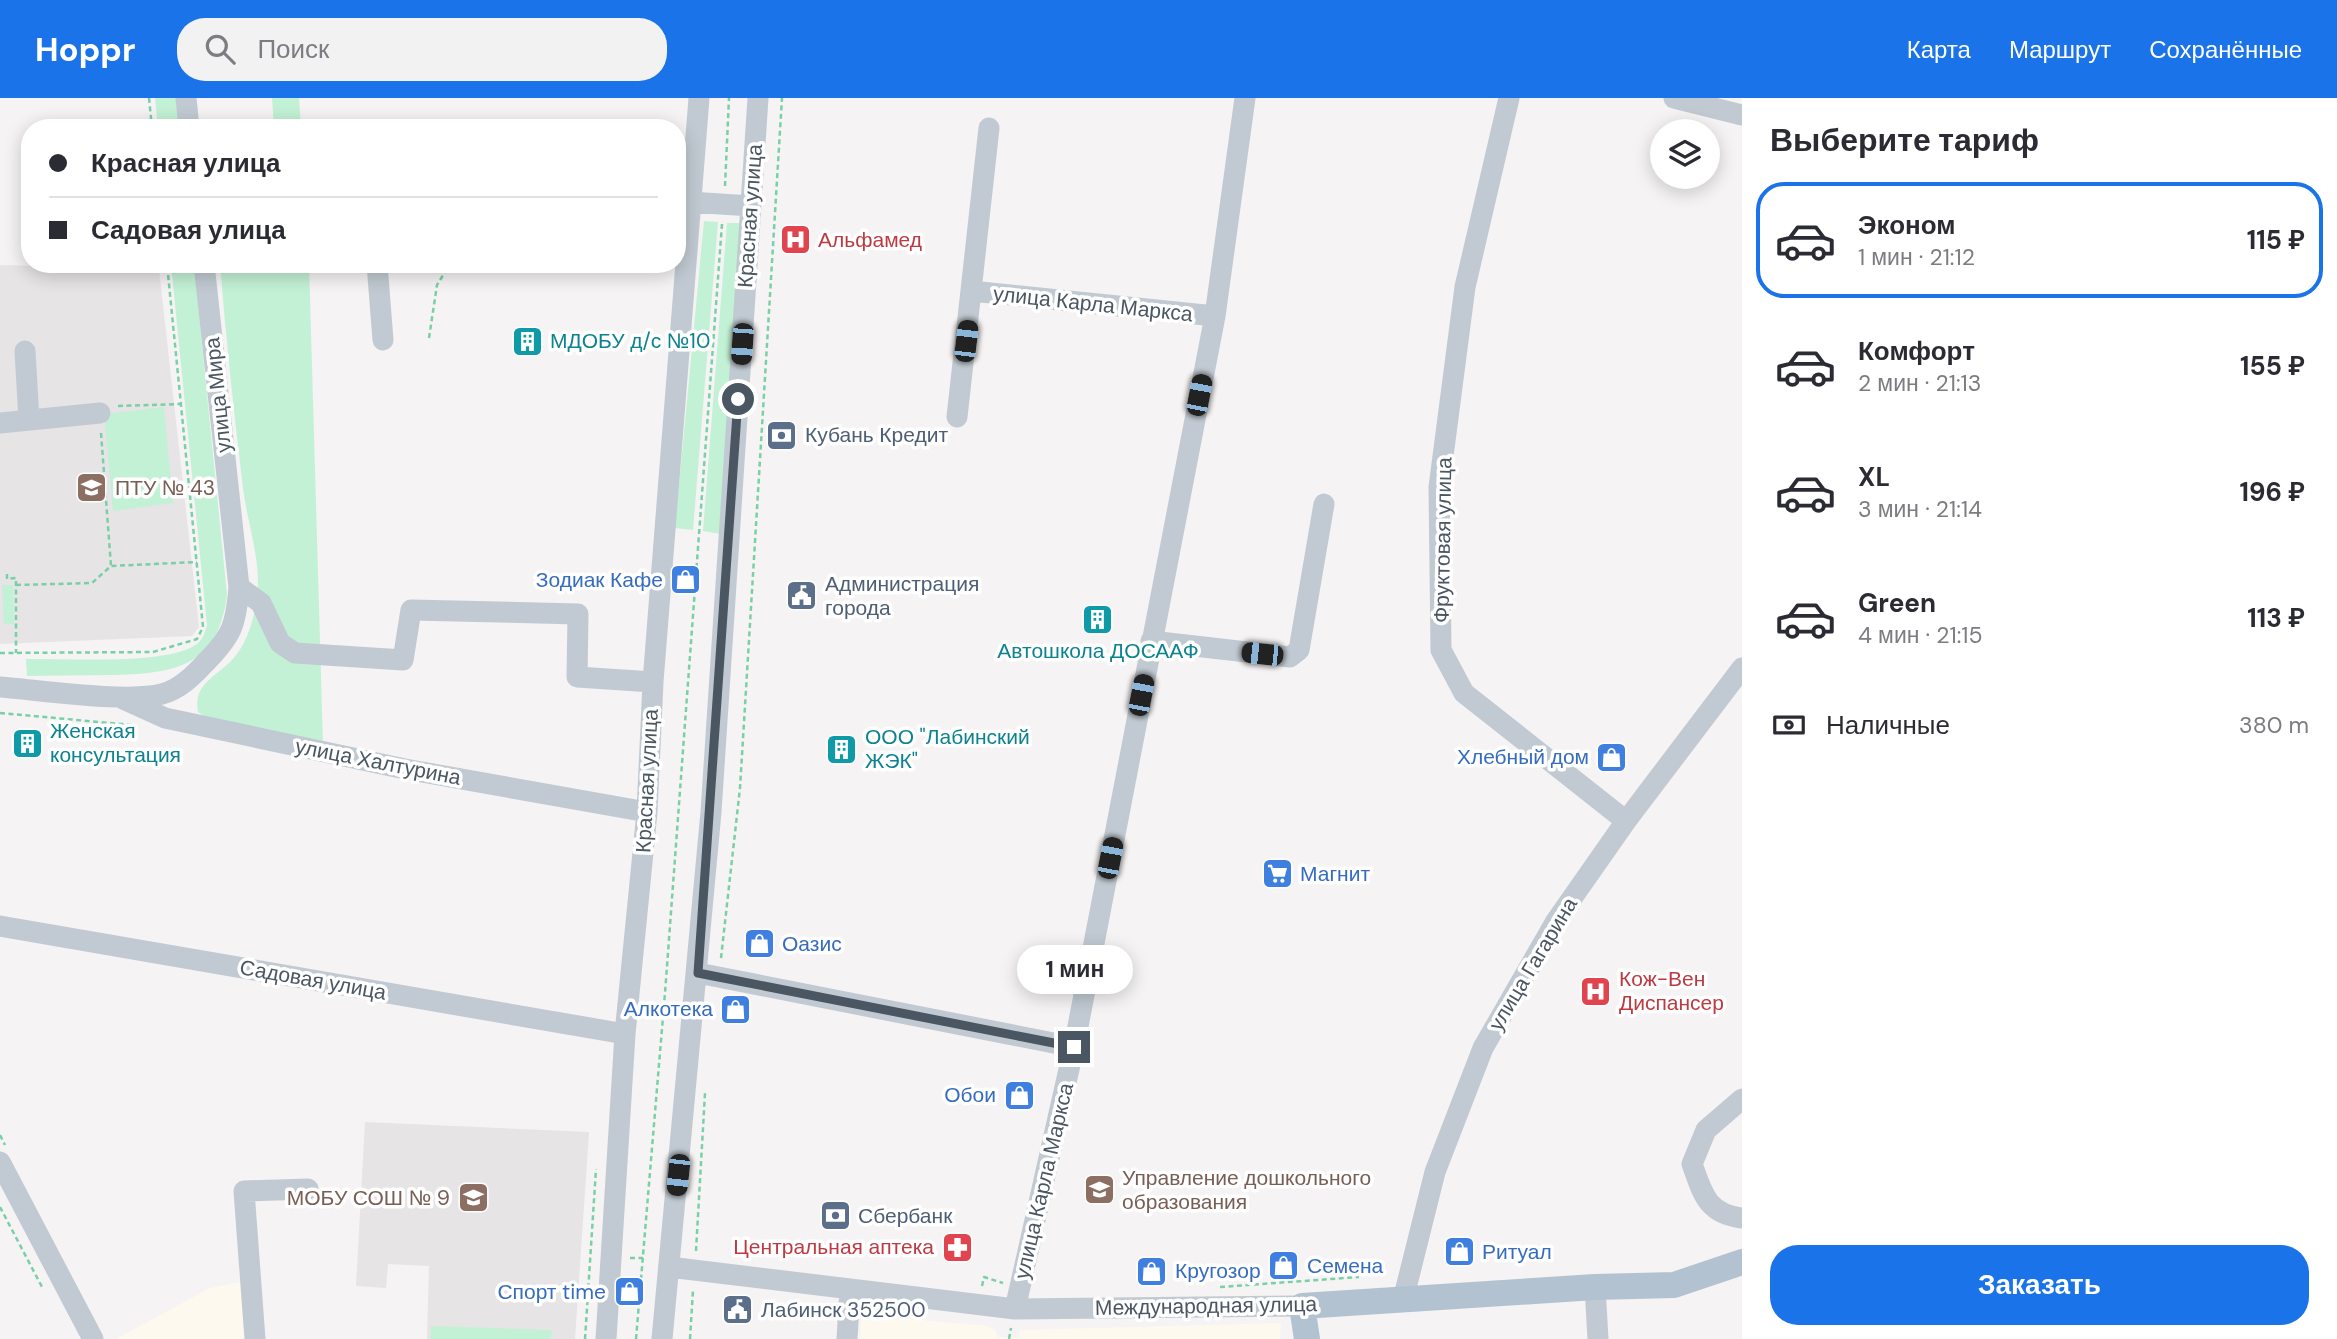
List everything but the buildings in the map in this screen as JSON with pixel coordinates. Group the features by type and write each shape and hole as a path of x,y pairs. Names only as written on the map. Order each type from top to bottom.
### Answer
{"main road":[{"name":"Международная улица","path":"1302,1306 1595,1287 1674,1285 1742,1262"},
{"path":"1302,1306 1307,1339"}],"street":[{"path":"186,98 188,119"},
{"name":"Красная улица","path":"686,254 699,98"},
{"name":"Красная улица","path":"662,1339 669,1267 709,974 758,98"},
{"name":"улица Карла Маркса","path":"1014,1317 1074,1047 1215,316 1245,98"},
{"name":"Фруктовая улица","path":"1509,98 1465,287 1439,487 1441,650 1464,693 1626,821"},
{"path":"1674,98 1742,114"},
{"name":"улица Карла Маркса","path":"957,417 989,128"},
{"path":"690,202 751,206"},
{"name":"улица Мира","path":"192,677 229,639 236,619 239,587 205,273"},
{"path":"378,273 383,341"},
{"name":"Красная улица","path":"606,1339 625,1034 647,812 653,682 685,273"},
{"name":"улица Карла Маркса","path":"971,291 1215,316"},
{"path":"25,351 29,420"},
{"path":"0,423 100,412"},
{"path":"1151,641 1290,657 1299,650 1324,504"},
{"path":"239,587 261,603 280,643 295,653 403,660 411,610 578,614 577,677 653,682"},
{"name":"улица Гагарина","path":"1403,1300 1436,1172 1483,1048 1556,921 1626,821 1742,668"},
{"name":"улица Халтурина","path":"0,687 114,695 162,694 192,677"},
{"name":"улица Халтурина","path":"114,695 164,718 405,769 647,812"},
{"name":"Садовая улица","path":"0,926 625,1034"},
{"path":"709,974 1074,1047"},
{"path":"1742,1099 1706,1129 1692,1164 1705,1199 1724,1216 1742,1218"},
{"path":"2,1178 82,1339"},
{"path":"2,1178 93,1339"},
{"path":"255,1339 244,1191 309,1189"},
{"name":"Международная улица","path":"669,1267 850,1289 1014,1317 1302,1306"},
{"path":"1595,1287 1598,1339"},
{"path":"847,1339 850,1289"}],"path":[{"path":"149,98 151,119"},
{"path":"636,1339 663,1026 729,98"},
{"path":"709,974 740,788 782,98"},
{"path":"0,653 153,652 197,639 203,627 168,273"},
{"path":"429,338 437,285 444,273"},
{"path":"111,566 100,412 104,407 182,404"},
{"path":"16,585 92,583 111,566 197,562"},
{"path":"0,579 7,576 16,578 16,654"},
{"path":"0,713 103,720 138,726"},
{"path":"695,1270 706,1082"},
{"path":"585,1339 588,1257 598,1156"},
{"path":"1009,1339 1014,1317"}],"shaded area":[{"name":"ПТУ № 43","path":"0,265 21,266 21,273 159,273 199,627 192,636 0,644"},
{"name":"МОБУ СОШ № 9","path":"365,1122 589,1132 575,1339 427,1339 429,1266 388,1264 386,1288 356,1286"},
{"path":"240,1282 245,1339 116,1339 210,1288"},
{"path":"865,1315 988,1326 995,1330 998,1337 1019,1338 1020,1330 1281,1323 1280,1339 860,1339 861,1318"}],"green space":[{"path":"155,98 178,98 180,119 157,119"},
{"path":"272,98 299,98 300,119 273,119"},
{"path":"704,221 718,222 693,530 675,528"},
{"path":"727,223 743,223 721,534 703,531"},
{"path":"172,273 195,273 227,595 222,619 214,638 203,652 189,662 172,668 132,674 27,676 26,659 140,658 183,651 197,644 207,625"},
{"path":"221,273 309,273 323,744 210,720 198,712 197,702 203,686 237,654 250,630 258,583 245,500"},
{"path":"164,407 173,503 113,511 104,414"},
{"path":"2,585 13,585 14,624 4,624"},
{"path":"431,1326 552,1330 551,1339 430,1339"}],"place":[{"name":"Альфамед","path":"795,240"},
{"name":"МДОБУ д/с №10","path":"527,341"},
{"name":"Кубань Кредит","path":"782,435"},
{"name":"ПТУ № 43","path":"92,488"},
{"name":"Зодиак Кафе","path":"686,580"},
{"name":"Администрация города","path":"802,596"},
{"name":"Автошкола ДОСААФ","path":"1098,619"},
{"name":"Женская консультация","path":"27,743"},
{"name":"ООО \"Лабинский ЖЭК\"","path":"842,749"},
{"name":"Хлебный дом","path":"1612,757"},
{"name":"Магнит","path":"1277,874"},
{"name":"Оазис","path":"759,944"},
{"name":"Кож-Вен Диспансер","path":"1596,991"},
{"name":"Алкотека","path":"736,1009"},
{"name":"Обои","path":"1019,1095"},
{"name":"Управление дошкольного образования","path":"1099,1190"},
{"name":"МОБУ СОШ № 9","path":"473,1198"},
{"name":"Сбербанк","path":"835,1216"},
{"name":"Центральная аптека","path":"957,1247"},
{"name":"Ритуал","path":"1459,1252"},
{"name":"Семена","path":"1284,1266"},
{"name":"Кругозор","path":"1152,1271"},
{"name":"Спорт time","path":"629,1292"},
{"name":"Лабинск 352500","path":"738,1310"}],"route":[{"path":"738,399 698,973 1074,1047"}]}
